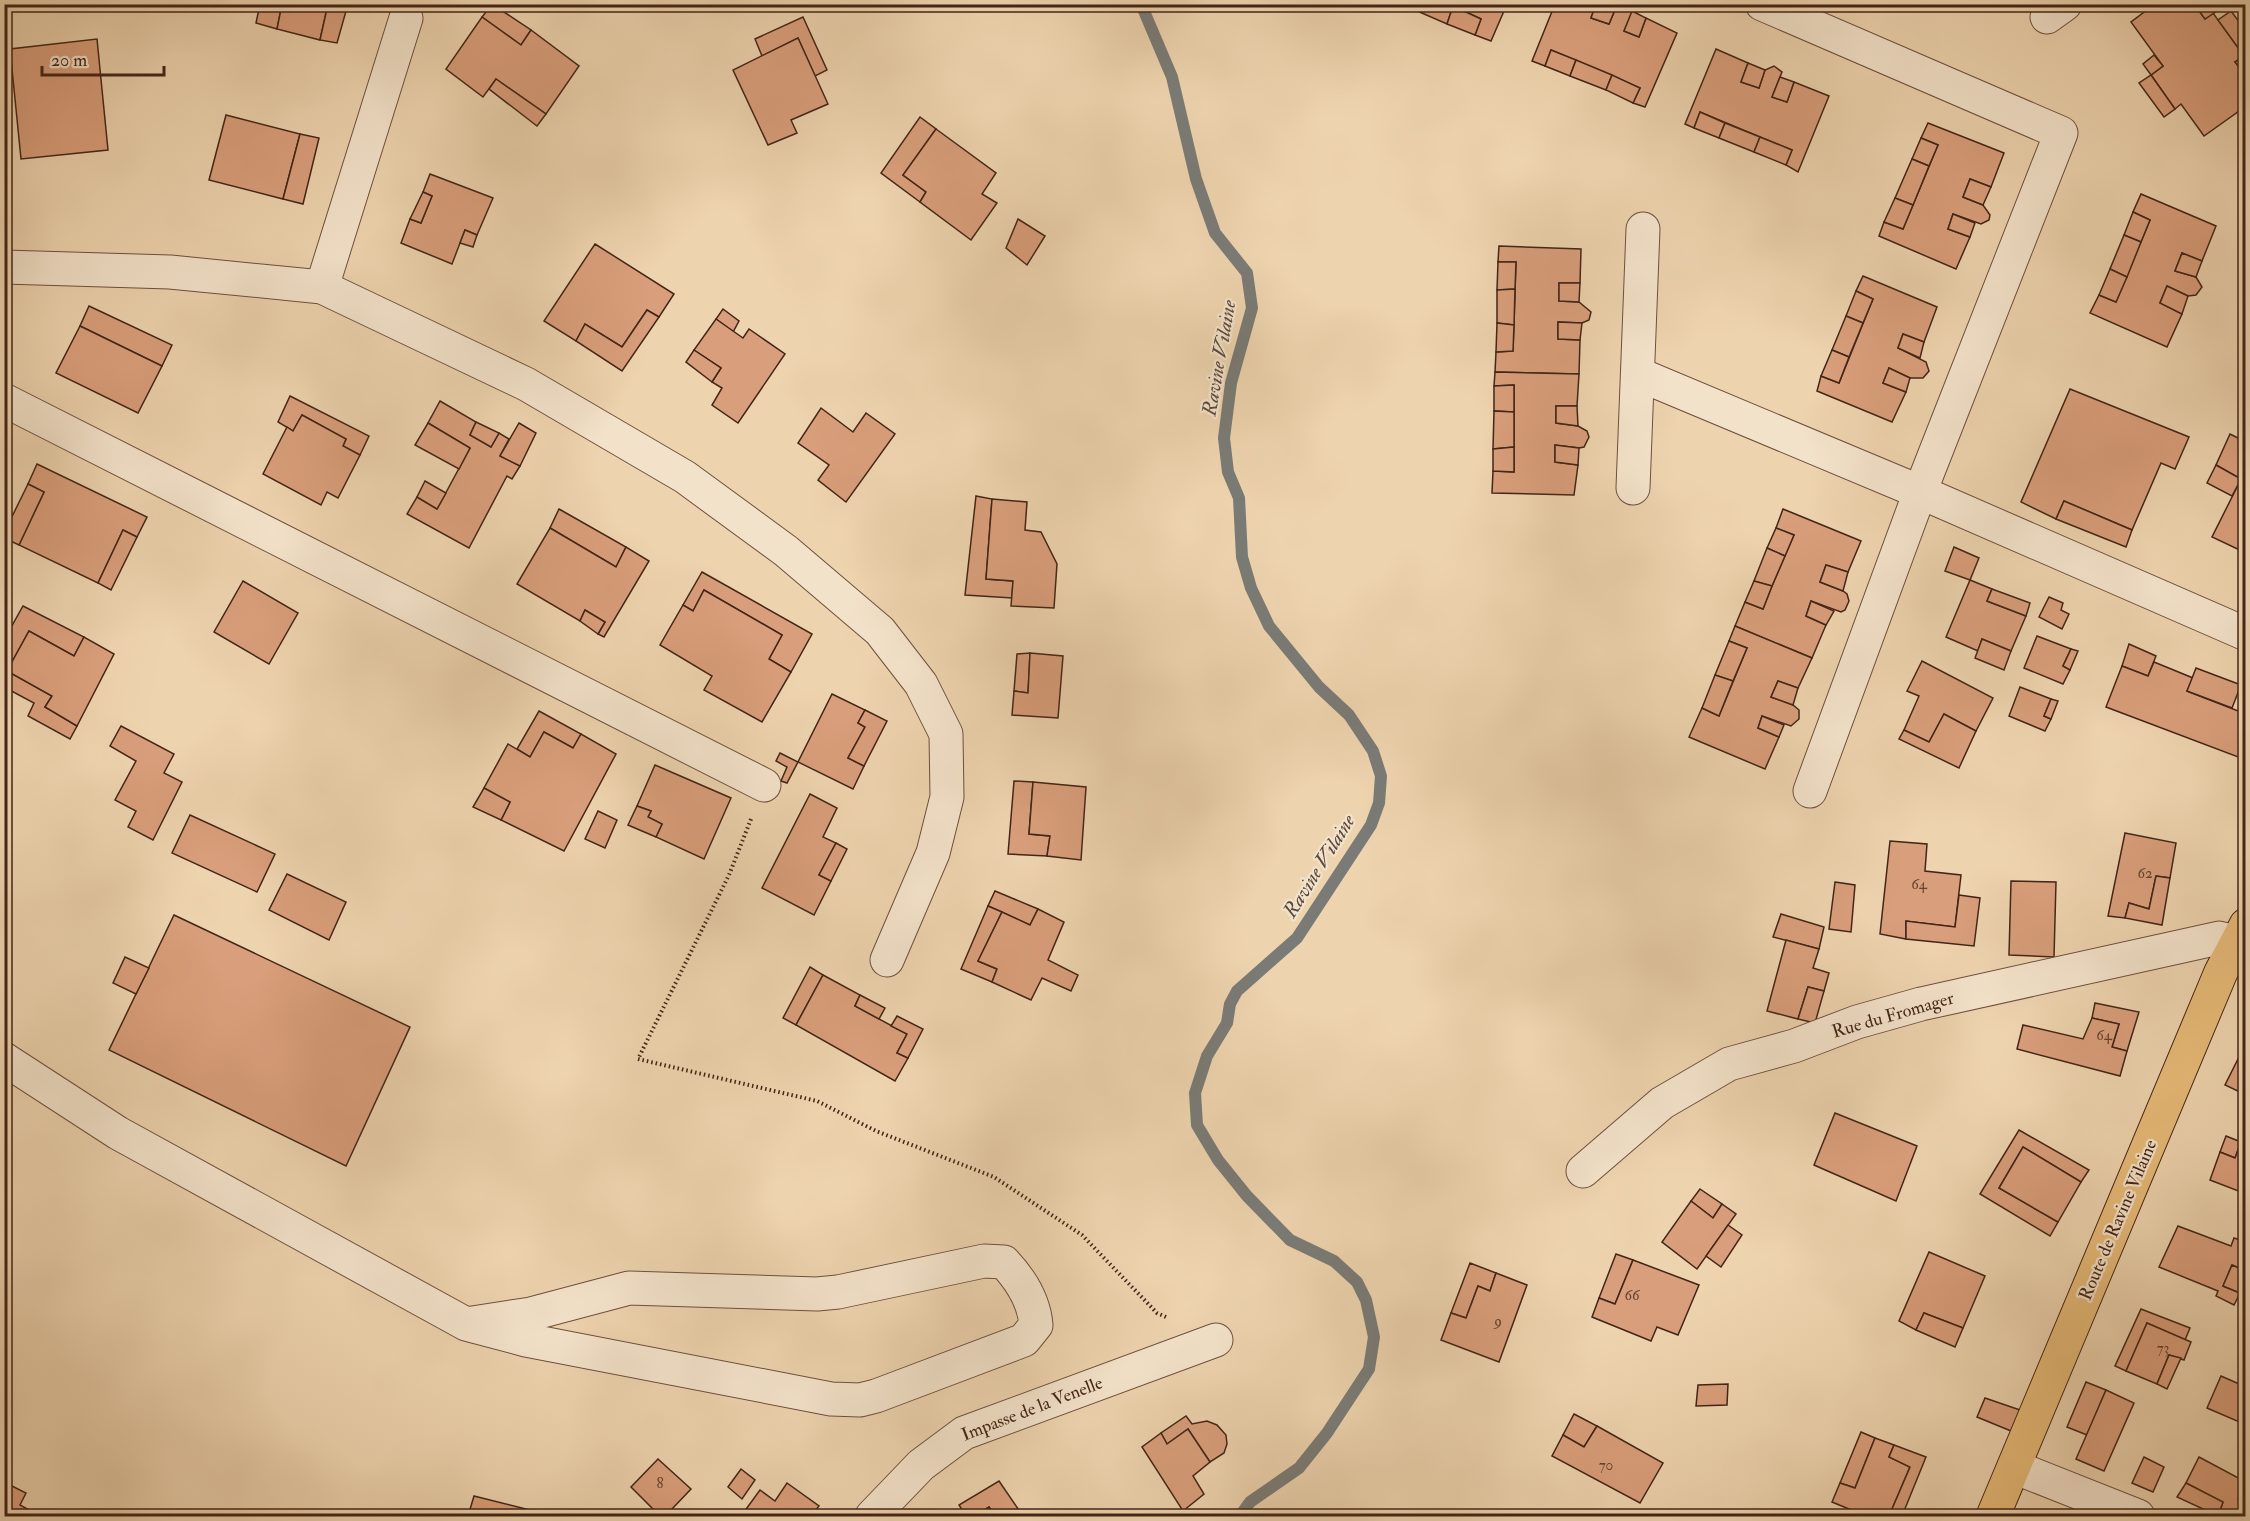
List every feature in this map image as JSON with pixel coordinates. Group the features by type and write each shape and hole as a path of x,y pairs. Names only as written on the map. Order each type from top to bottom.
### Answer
{"main road":[{"name":"Route de Ravine Vilaine","path":"1993,1516 2212,994 2241,933"}],"street":[{"path":"1762,4 2061,133 1920,492 1810,791"},
{"path":"322,287 406,18"},
{"path":"1633,488 1643,229"},
{"path":"4,267 170,272 322,287 526,384 685,477 786,551 880,631 921,684 946,734 947,797 933,853 887,960"},
{"path":"1638,374 1920,492 2246,634"},
{"path":"4,400 764,785"},
{"name":"Rue du Fromager","path":"1583,1172 1662,1102 1729,1064 1794,1046 1857,1022 1921,1004 2241,933"},
{"path":"4,1059 118,1133 466,1324 526,1340 831,1399 860,1400 1024,1340 1036,1325 1035,1311 1017,1276 1004,1262 984,1261 838,1292 817,1294 629,1288 531,1314 466,1324"},
{"name":"Impasse de la Venelle","path":"872,1516 921,1465 964,1432 1216,1340"},
{"path":"2014,1467 2138,1516"}],"path":[{"path":"764,785 729,875 639,1059 817,1101 876,1131 994,1177 1082,1234 1157,1313 1216,1340"}],"building":[{"path":"260,4 282,4 277,29 256,23"},
{"path":"282,4 328,4 320,40 277,29"},
{"path":"328,4 348,4 337,43 320,40"},
{"path":"492,4 531,30 521,45 482,17"},
{"path":"1417,4 1453,6 1447,24 1415,10"},
{"path":"1448,4 1507,4 1491,41 1475,35 1481,19"},
{"path":"1555,4 1596,4 1591,18 1609,24 1617,5 1630,4 1634,8 1624,31 1639,37 1646,18 1677,33 1645,107 1633,103 1640,88 1551,50 1545,66 1532,61"},
{"path":"1596,4 1617,5 1609,24 1591,18"},
{"path":"2155,4 2194,4 2205,19 2213,13 2244,56 2235,62 2246,76 2246,106 2204,136 2181,104 2175,109 2151,75 2163,66 2131,22"},
{"path":"2194,4 2216,4 2220,9 2205,19"},
{"path":"1453,6 1481,19 1475,35 1447,24"},
{"path":"1632,11 1646,18 1639,37 1624,31"},
{"path":"2231,11 2246,31 2246,45 2239,49 2218,20"},
{"path":"482,17 521,45 531,30 579,66 546,114 496,79 483,97 446,69"},
{"path":"803,17 827,70 815,76 798,38 762,56 755,39"},
{"path":"798,38 828,104 791,120 797,133 768,145 733,70"},
{"path":"97,39 108,150 21,159 10,49"},
{"path":"1716,49 1748,63 1741,82 1759,88 1765,70 1774,66 1782,72 1772,97 1787,102 1794,82 1829,96 1798,172 1786,165 1792,150 1700,112 1694,128 1685,124"},
{"path":"1551,50 1576,60 1570,76 1545,66"},
{"path":"2154,55 2163,66 2151,75 2143,64"},
{"path":"2246,55 2246,76 2235,62"},
{"path":"1576,60 1612,75 1606,90 1570,76"},
{"path":"1748,63 1765,70 1759,88 1741,82"},
{"path":"1612,75 1640,88 1633,103 1606,90"},
{"path":"2151,75 2175,109 2164,117 2139,83"},
{"path":"1780,77 1794,82 1787,102 1772,97"},
{"path":"496,79 546,114 537,126 489,89"},
{"path":"1700,112 1725,123 1719,138 1694,128"},
{"path":"226,115 300,134 283,199 209,180"},
{"path":"920,117 936,129 903,175 926,192 920,202 881,173"},
{"path":"1725,123 1760,137 1754,152 1719,138"},
{"path":"1928,123 2004,153 1991,187 1970,179 1963,197 1983,205 1990,215 1989,220 1981,224 1953,214 1948,229 1970,237 1956,269 1879,236 1884,222 1903,229 1938,145 1921,138"},
{"path":"936,129 996,173 982,194 997,203 971,240 920,202 926,192 903,175"},
{"path":"300,134 319,138 303,204 283,199"},
{"path":"1760,137 1792,150 1786,165 1754,152"},
{"path":"1921,138 1938,145 1929,166 1912,159"},
{"path":"1912,159 1929,166 1913,205 1895,198"},
{"path":"430,174 493,198 477,235 465,230 452,264 401,243 410,219 421,223 432,196 423,192"},
{"path":"1970,179 1991,187 1983,205 1963,197"},
{"path":"423,192 432,196 421,223 410,219"},
{"path":"2141,194 2216,226 2202,261 2182,253 2175,271 2196,277 2202,287 2196,295 2188,296 2167,286 2160,303 2182,314 2167,347 2090,313 2099,295 2116,302 2150,220 2133,212"},
{"path":"1895,198 1913,205 1903,229 1884,222"},
{"path":"2133,212 2150,220 2141,242 2124,235"},
{"path":"1953,214 1975,223 1970,237 1948,229"},
{"path":"1018,219 1045,236 1027,265 1006,248"},
{"path":"465,230 477,235 473,247 460,243"},
{"path":"2124,235 2141,242 2127,277 2110,269"},
{"path":"595,244 674,294 659,317 647,310 622,347 585,324 576,341 544,321"},
{"path":"1499,246 1581,249 1580,283 1559,283 1559,301 1579,302 1591,312 1589,320 1582,323 1558,322 1558,339 1580,340 1579,374 1495,372 1496,352 1513,351 1516,262 1498,262"},
{"path":"2182,253 2202,261 2196,277 2175,271"},
{"path":"1498,262 1516,262 1515,289 1497,290"},
{"path":"2110,269 2127,277 2116,302 2099,295"},
{"path":"1863,276 1937,307 1924,342 1903,334 1898,348 1926,362 1929,371 1923,378 1910,378 1889,368 1883,383 1906,392 1892,422 1817,391 1821,376 1839,383 1873,299 1856,291"},
{"path":"1559,283 1580,283 1579,302 1559,301"},
{"path":"2167,286 2188,296 2182,314 2160,303"},
{"path":"1515,289 1514,325 1497,323 1497,290"},
{"path":"1856,291 1873,299 1863,323 1846,316"},
{"path":"89,306 172,345 162,366 80,326"},
{"path":"723,309 739,321 733,332 716,319"},
{"path":"647,310 659,317 622,371 576,341 585,324 622,347"},
{"path":"1846,316 1863,323 1849,357 1832,350"},
{"path":"716,319 743,338 749,329 785,354 738,423 712,405 722,388 712,382 721,368 694,350"},
{"path":"1558,322 1582,323 1580,340 1558,339"},
{"path":"1497,323 1514,325 1513,351 1496,352"},
{"path":"80,326 162,366 138,413 56,373"},
{"path":"1903,334 1924,342 1920,358 1898,348"},
{"path":"694,350 721,368 712,382 686,362"},
{"path":"1832,350 1849,357 1839,383 1821,376"},
{"path":"1889,368 1910,378 1906,392 1883,383"},
{"path":"1495,372 1579,374 1577,406 1556,406 1556,423 1578,426 1587,431 1589,437 1584,447 1555,445 1555,462 1578,465 1574,495 1492,493 1493,471 1514,472 1514,385 1494,386"},
{"path":"1514,385 1514,412 1494,411 1494,386"},
{"path":"2070,389 2189,437 2175,469 2161,463 2132,530 2064,501 2056,519 2021,502"},
{"path":"290,396 369,436 360,455 343,446 346,439 302,415 293,431 278,422"},
{"path":"440,401 476,422 470,435 491,447 499,433 509,439 500,456 520,466 512,479 507,476 469,548 407,514 417,497 437,509 470,448 428,423"},
{"path":"1556,406 1577,406 1578,426 1556,423"},
{"path":"821,408 853,432 866,413 895,434 846,502 818,480 829,465 798,443"},
{"path":"1494,411 1514,412 1514,447 1493,449"},
{"path":"302,415 346,439 343,446 360,455 338,498 327,492 321,505 263,474 287,427 293,431"},
{"path":"476,422 499,433 491,447 470,435"},
{"path":"428,423 470,448 459,469 415,445"},
{"path":"519,423 536,433 520,466 500,456"},
{"path":"2230,434 2246,442 2246,553 2212,537 2241,479 2216,465"},
{"path":"1555,445 1579,448 1578,465 1555,462"},
{"path":"1514,447 1514,472 1493,471 1493,449"},
{"path":"37,464 147,517 137,537 123,530 98,583 19,545 44,492 28,484"},
{"path":"2216,465 2241,479 2232,496 2207,483"},
{"path":"425,481 446,493 437,509 417,497"},
{"path":"28,484 44,492 19,545 4,538 4,533"},
{"path":"976,496 992,499 986,579 1013,581 1012,598 965,595"},
{"path":"992,499 1027,502 1025,530 1041,532 1057,564 1054,608 1011,606 1013,581 986,579"},
{"path":"2064,501 2132,530 2126,547 2056,519"},
{"path":"559,509 626,547 616,567 550,528"},
{"path":"1783,509 1861,541 1848,572 1826,565 1820,582 1843,591 1847,594 1849,601 1845,610 1841,612 1811,601 1806,616 1826,625 1812,658 1735,626 1745,602 1763,609 1794,535 1776,528"},
{"path":"550,528 616,567 626,547 649,561 604,637 598,634 605,622 585,610 580,621 517,584"},
{"path":"1776,528 1794,535 1785,556 1767,548"},
{"path":"123,530 137,537 111,590 98,583"},
{"path":"1954,547 1979,558 1970,580 1945,571"},
{"path":"1767,548 1785,556 1772,586 1754,581"},
{"path":"1826,565 1848,572 1843,591 1820,582"},
{"path":"702,572 812,634 791,672 769,659 782,635 704,590 693,611 683,605"},
{"path":"1970,580 1992,589 1987,601 2026,616 2011,651 1982,639 1978,651 1946,637"},
{"path":"243,581 298,613 269,664 214,632"},
{"path":"1754,581 1772,586 1763,609 1745,602"},
{"path":"1992,589 2030,603 2026,616 1987,601"},
{"path":"704,590 782,635 769,659 791,672 762,722 704,690 712,676 660,645 683,605 693,611"},
{"path":"2049,597 2063,603 2061,610 2069,614 2062,629 2039,617"},
{"path":"1811,601 1834,611 1826,625 1806,616"},
{"path":"23,606 84,637 74,656 29,631 7,671 52,696 45,707 77,726 70,739 28,716 34,703 4,687 4,640"},
{"path":"585,610 605,622 598,634 580,621"},
{"path":"1735,626 1812,658 1798,688 1778,681 1771,697 1793,705 1799,710 1799,719 1791,726 1762,716 1758,728 1779,737 1765,769 1689,737 1702,708 1719,716 1747,648 1729,641"},
{"path":"29,631 74,656 84,637 114,654 77,726 45,707 52,696 7,671"},
{"path":"2037,636 2071,649 2063,666 2070,670 2063,684 2024,668"},
{"path":"1982,639 2011,651 2004,670 1975,658"},
{"path":"1729,641 1747,648 1733,681 1715,675"},
{"path":"2129,644 2156,656 2148,676 2122,666"},
{"path":"2071,649 2078,651 2070,670 2063,666"},
{"path":"1030,653 1028,693 1014,691 1017,654"},
{"path":"1030,653 1063,656 1058,718 1012,715 1014,691 1028,693"},
{"path":"1922,661 1993,698 1976,731 1944,714 1929,742 1904,730 1919,696 1907,691"},
{"path":"2154,662 2193,678 2187,691 2246,714 2246,760 2106,707 2122,666 2148,676"},
{"path":"2196,668 2241,685 2232,708 2187,691"},
{"path":"1715,675 1733,681 1719,716 1702,708"},
{"path":"1778,681 1798,688 1793,705 1771,697"},
{"path":"2020,687 2051,699 2044,716 2051,719 2045,731 2009,716"},
{"path":"832,694 865,710 858,723 865,727 848,758 864,766 853,789 798,762"},
{"path":"2051,699 2058,701 2051,719 2044,716"},
{"path":"865,710 887,721 864,766 848,758 865,727 858,723"},
{"path":"539,711 581,734 573,748 544,732 530,757 517,749"},
{"path":"1944,714 1976,731 1959,768 1899,739 1904,730 1929,742"},
{"path":"1762,716 1784,725 1779,737 1758,728"},
{"path":"121,726 174,754 164,773 182,782 153,840 128,827 136,811 115,800 136,761 110,746"},
{"path":"544,732 573,748 581,734 616,754 564,851 501,820 510,802 484,788 508,744 530,757"},
{"path":"780,753 798,762 787,783 781,781 787,767 776,761"},
{"path":"655,765 731,798 704,859 656,837 662,824 648,817 651,811 637,806"},
{"path":"1014,781 1033,782 1029,834 1050,836 1047,856 1008,854"},
{"path":"1033,782 1086,787 1081,860 1047,856 1050,836 1029,834"},
{"path":"484,788 510,802 501,820 473,807"},
{"path":"810,794 837,808 823,837 836,843 819,875 831,881 814,915 762,888"},
{"path":"637,806 651,811 648,817 662,824 656,837 628,825"},
{"path":"598,811 617,820 605,848 585,839"},
{"path":"190,815 275,854 257,892 172,853"},
{"path":"2125,833 2176,843 2170,878 2156,876 2149,909 2129,903 2125,918 2108,916"},
{"path":"1890,841 1927,844 1925,871 1961,875 1955,927 1906,921 1906,939 1880,934"},
{"path":"836,843 847,849 831,881 819,875"},
{"path":"287,874 346,902 329,940 269,910"},
{"path":"2156,876 2170,878 2162,925 2125,918 2129,903 2149,909"},
{"path":"2011,881 2056,882 2054,957 2009,955"},
{"path":"1835,882 1855,885 1851,932 1829,929"},
{"path":"995,891 1038,909 1030,925 988,906"},
{"path":"1959,895 1980,898 1974,946 1906,939 1906,921 1955,927"},
{"path":"988,906 1002,912 978,961 997,969 992,982 961,969"},
{"path":"1038,909 1064,922 1048,960 1078,975 1071,991 1042,978 1031,1000 992,982 997,969 978,961 1002,912 1030,925"},
{"path":"1781,914 1824,927 1819,949 1773,937"},
{"path":"174,915 410,1027 346,1166 109,1050"},
{"path":"1786,940 1819,949 1813,968 1829,973 1824,991 1808,987 1798,1019 1767,1011"},
{"path":"125,957 149,968 136,994 113,983"},
{"path":"810,967 823,975 796,1025 783,1018"},
{"path":"823,975 860,995 855,1006 907,1034 897,1053 908,1058 895,1081 796,1025"},
{"path":"1808,987 1824,991 1815,1023 1798,1019"},
{"path":"860,995 885,1008 879,1019 855,1006"},
{"path":"2095,1003 2139,1012 2127,1051 2112,1047 2119,1024 2092,1018"},
{"path":"897,1016 923,1029 908,1058 897,1053 907,1034 891,1026"},
{"path":"2092,1018 2119,1024 2112,1047 2127,1051 2120,1076 2017,1049 2023,1025 2083,1039"},
{"path":"2246,1043 2246,1085 2242,1093 2225,1085"},
{"path":"1835,1113 1917,1146 1896,1201 1814,1165"},
{"path":"2019,1130 2089,1170 2081,1182 2023,1147 1999,1188 2058,1222 2050,1236 1980,1194"},
{"path":"2226,1136 2241,1142 2235,1158 2220,1152"},
{"path":"2241,1142 2246,1143 2246,1194 2210,1180 2220,1152 2235,1158"},
{"path":"2023,1147 2081,1182 2058,1222 1999,1188"},
{"path":"1700,1189 1722,1204 1713,1218 1691,1201"},
{"path":"1691,1201 1713,1218 1722,1204 1736,1214 1697,1269 1662,1242"},
{"path":"1728,1225 1742,1235 1721,1267 1706,1256"},
{"path":"2178,1226 2231,1246 2234,1238 2246,1242 2246,1271 2232,1265 2223,1286 2240,1293 2234,1305 2216,1296 2218,1291 2159,1267"},
{"path":"1929,1252 1985,1276 1963,1328 1924,1313 1916,1330 1899,1321"},
{"path":"1616,1254 1633,1260 1615,1304 1599,1298"},
{"path":"1633,1260 1699,1285 1678,1335 1657,1327 1651,1341 1592,1317 1599,1298 1615,1304"},
{"path":"1470,1263 1496,1273 1490,1291 1478,1286 1466,1318 1451,1313"},
{"path":"2232,1265 2246,1271 2246,1278 2240,1293 2223,1286"},
{"path":"1496,1273 1527,1285 1499,1362 1441,1340 1451,1313 1466,1318 1478,1286 1490,1291"},
{"path":"2141,1309 2190,1328 2185,1340 2147,1323 2126,1371 2115,1366"},
{"path":"1924,1313 1963,1328 1955,1347 1916,1330"},
{"path":"2147,1323 2191,1342 2184,1360 2169,1355 2157,1384 2126,1371"},
{"path":"2169,1355 2181,1358 2167,1389 2157,1384"},
{"path":"2221,1376 2246,1387 2244,1424 2207,1408"},
{"path":"2086,1382 2106,1390 2087,1435 2067,1427"},
{"path":"1728,1384 1727,1405 1696,1406 1698,1385"},
{"path":"2106,1390 2134,1403 2104,1471 2076,1459"},
{"path":"1985,1398 2020,1410 2011,1431 1977,1417"},
{"path":"1574,1414 1597,1426 1584,1447 1563,1435"},
{"path":"1186,1416 1192,1424 1207,1421 1217,1425 1226,1435 1227,1444 1224,1453 1210,1462 1188,1429 1167,1444 1161,1433"},
{"path":"1597,1426 1663,1463 1640,1503 1552,1456 1563,1435 1584,1447"},
{"path":"1188,1429 1210,1462 1193,1476 1204,1494 1183,1511 1142,1447 1161,1433 1167,1444"},
{"path":"1861,1432 1875,1438 1855,1488 1840,1483"},
{"path":"1875,1438 1894,1445 1889,1457 1910,1467 1889,1516 1866,1516 1832,1502 1840,1483 1855,1488"},
{"path":"1894,1445 1926,1457 1902,1516 1889,1516 1910,1467 1889,1457"},
{"path":"2144,1457 2164,1467 2153,1492 2132,1483"},
{"path":"2199,1457 2246,1482 2238,1499 2246,1503 2246,1516 2218,1516 2223,1502 2186,1483"},
{"path":"658,1459 691,1489 672,1509 680,1516 660,1516 631,1487"},
{"path":"741,1469 755,1480 742,1499 728,1487"},
{"path":"999,1481 1023,1516 995,1516 989,1507 975,1516 966,1516 959,1505"},
{"path":"4,1482 26,1493 20,1505 40,1516 4,1516"},
{"path":"787,1483 819,1506 811,1516 741,1516 760,1490 775,1501"},
{"path":"2186,1483 2223,1502 2218,1516 2177,1497"},
{"path":"474,1496 530,1510 528,1516 468,1516"},
{"path":"989,1507 995,1516 975,1516"}],"waterway":[{"name":"Ravine Vilaine","path":"1141,4 1172,77 1196,179 1215,233 1247,273 1252,308 1231,383 1224,438 1228,472 1239,498 1242,557 1251,588 1269,626 1319,687 1349,715 1373,751 1381,776 1379,803 1371,825 1297,938 1237,991 1230,1004 1227,1023 1207,1056 1195,1093 1197,1125 1218,1160 1247,1196 1290,1240 1334,1261 1357,1282 1366,1300 1374,1337 1369,1369 1327,1433 1299,1468 1250,1502 1240,1516"}]}
